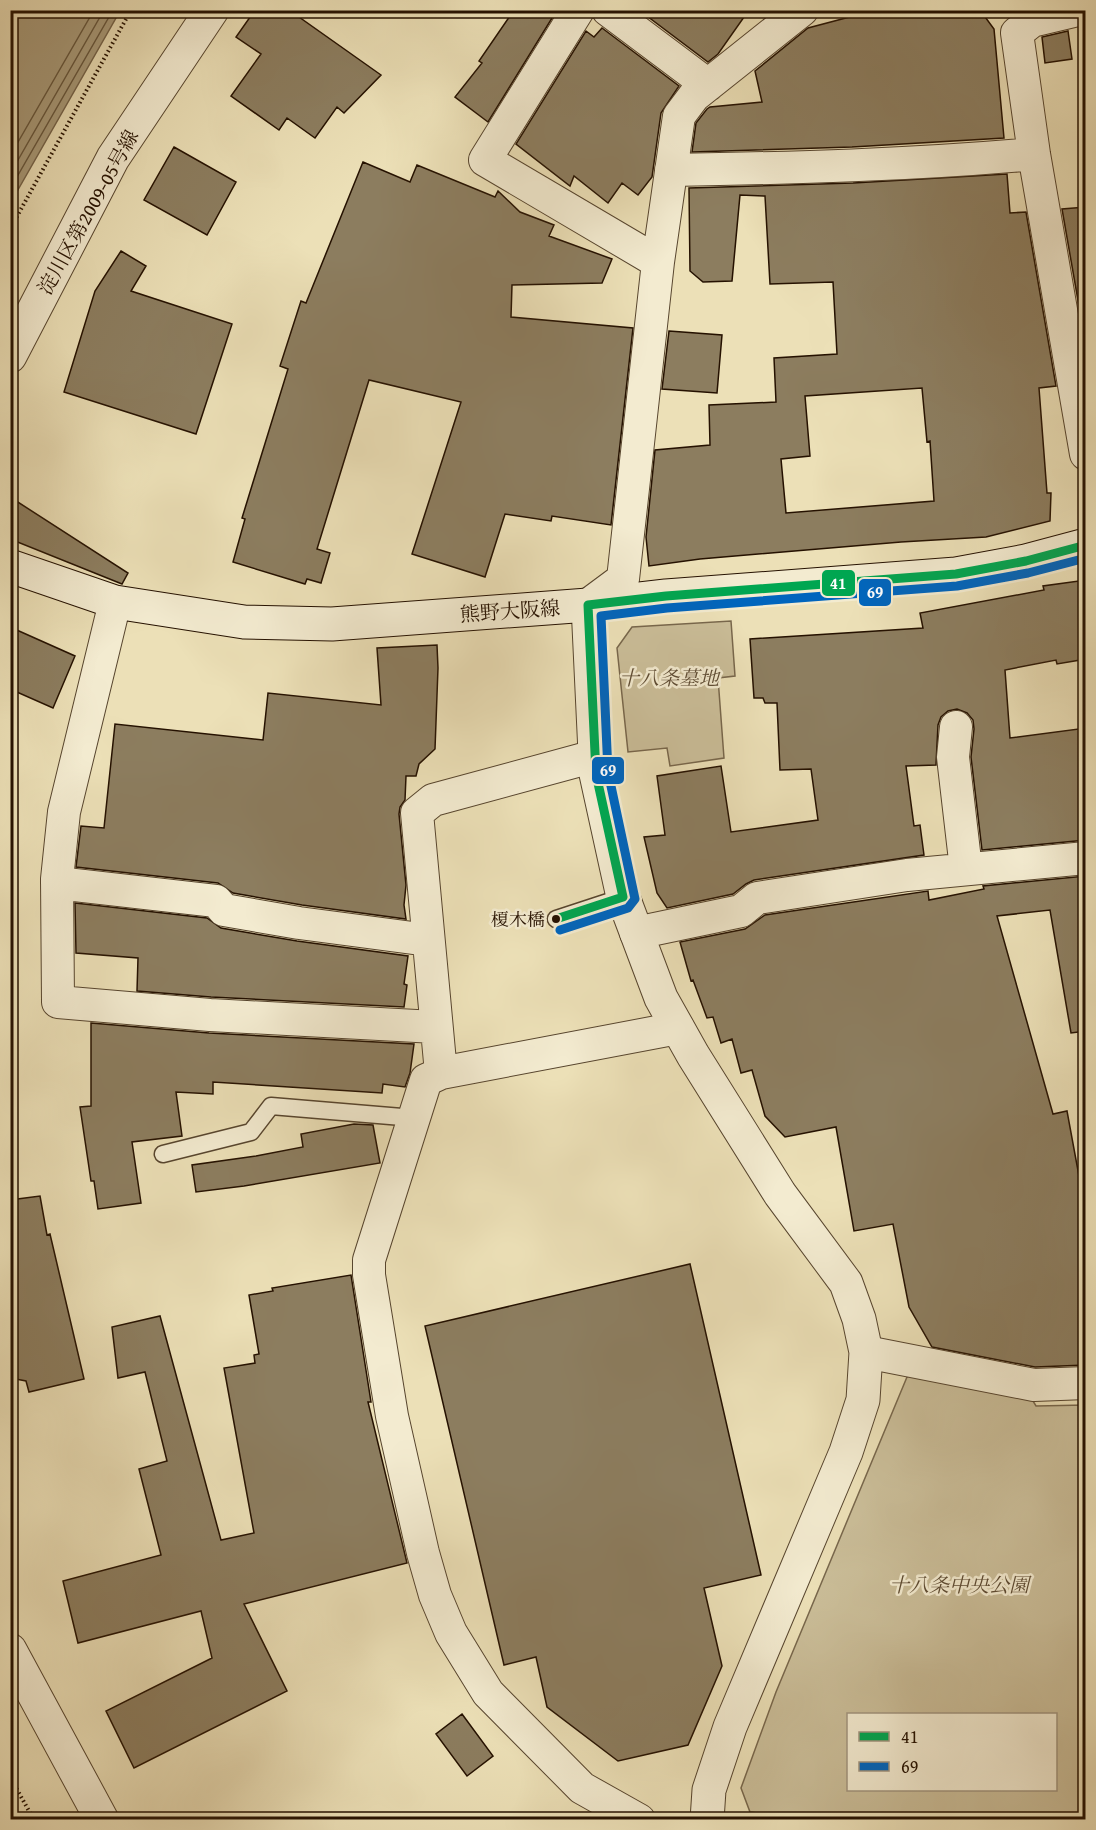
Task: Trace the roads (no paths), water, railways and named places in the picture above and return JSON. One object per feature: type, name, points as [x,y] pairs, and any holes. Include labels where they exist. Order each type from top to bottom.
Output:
[{"type":"street","name":"淀川区第2009-05号線","points":[[10,356],[113,158],[212,10]]},
{"type":"street","points":[[578,10],[485,160],[658,262]]},
{"type":"street","points":[[608,10],[708,85]]},
{"type":"street","points":[[707,1820],[709,1790],[730,1728],[846,1452],[862,1400],[866,1352],[859,1319],[846,1283],[780,1194],[725,1108],[662,998],[636,933],[623,897],[596,774],[588,605],[623,579],[658,262],[679,116],[694,96],[802,10]]},
{"type":"street","points":[[1078,10],[1032,21],[1017,19],[1017,33],[1034,154],[1086,454]]},
{"type":"street","points":[[671,170],[837,167],[950,162],[1034,154]]},
{"type":"street","name":"熊野大阪線","points":[[10,566],[115,602],[244,622],[332,624],[956,574],[1026,561],[1086,545]]},
{"type":"street","points":[[115,602],[64,812],[57,883],[58,1002],[210,1015],[435,1027]]},
{"type":"street","points":[[956,727],[953,758],[966,869]]},
{"type":"street","points":[[441,1073],[417,813],[433,800],[595,756]]},
{"type":"street","points":[[636,933],[741,911],[757,898],[907,875],[1086,858]]},
{"type":"street","points":[[57,883],[216,901],[224,910],[299,923],[428,940]]},
{"type":"street","points":[[639,1820],[582,1788],[488,1694],[451,1633],[435,1595],[423,1553],[392,1416],[369,1275],[369,1260],[426,1080],[441,1073],[678,1028]]},
{"type":"street","points":[[866,1352],[1034,1385],[1086,1383]]},
{"type":"street","points":[[10,1650],[102,1820]]},
{"type":"lane","points":[[556,919],[623,897]]},
{"type":"lane","points":[[163,1154],[251,1132],[271,1106],[414,1118]]},
{"type":"water","points":[[10,11],[120,11],[11,202]]},
{"type":"place","name":"榎木橋","points":[[556,919]]},
{"type":"park label","name":"十八条墓地","points":[[669,678]]},
{"type":"park label","name":"十八条中央公園","points":[[959,1585]]}]
